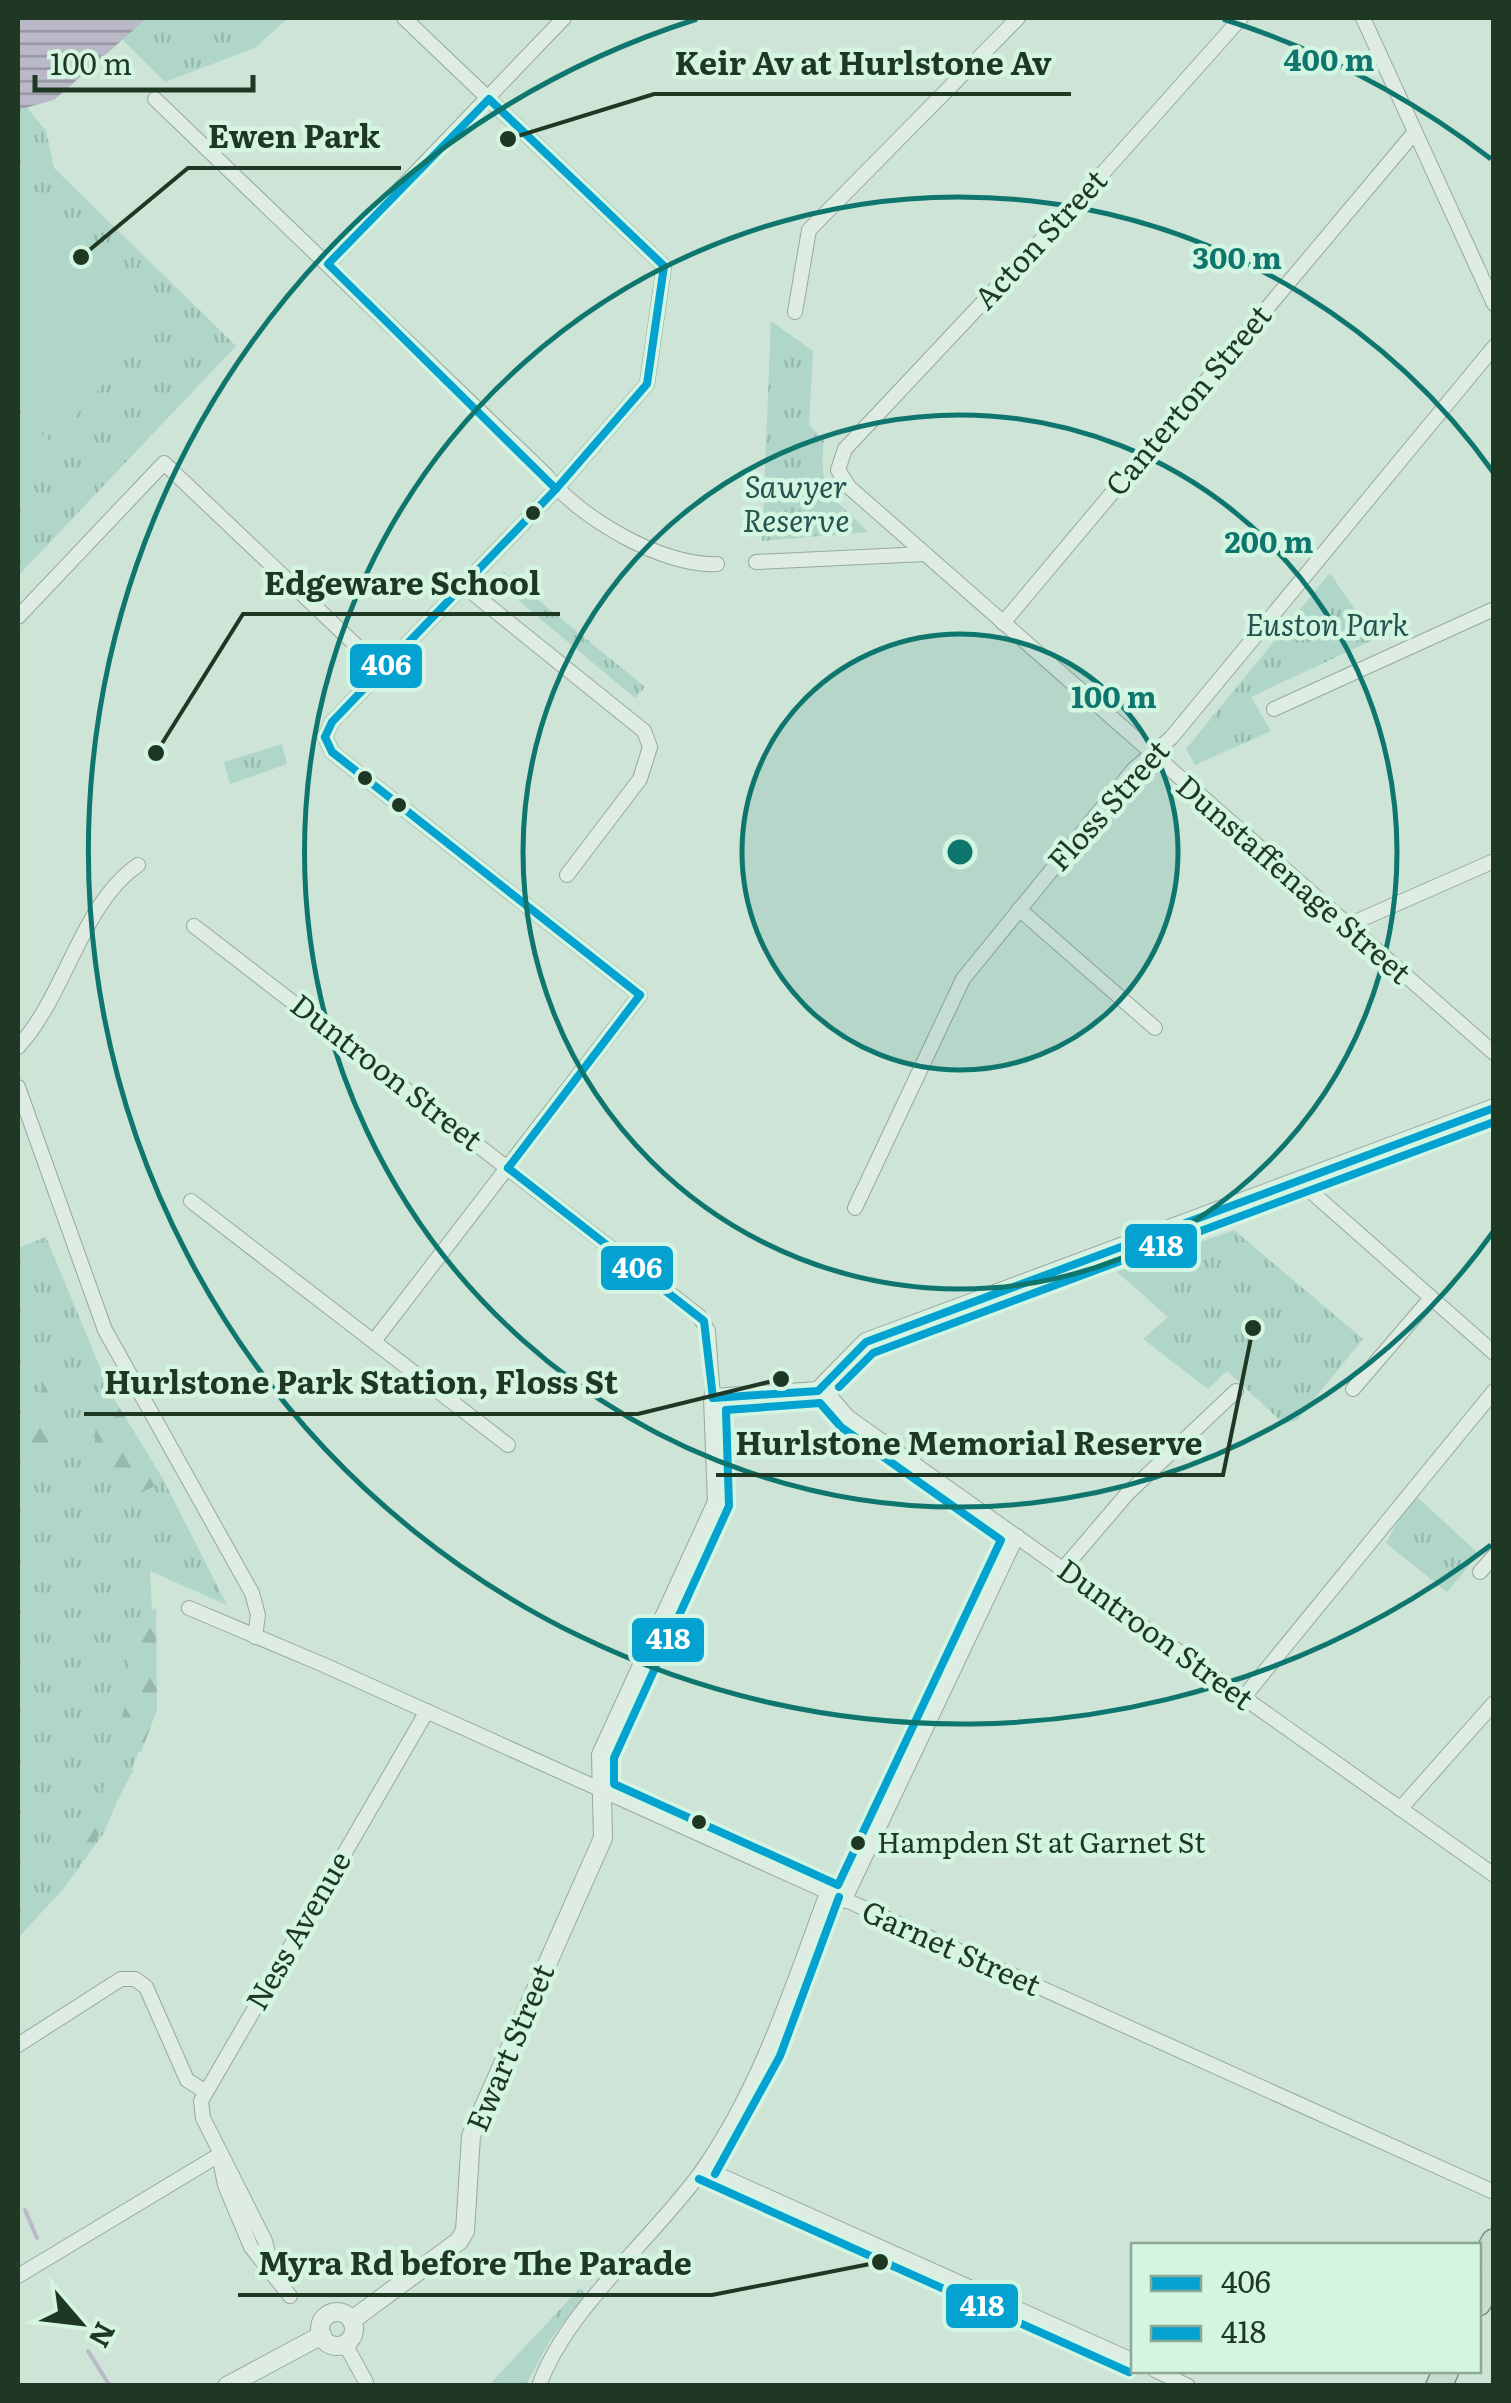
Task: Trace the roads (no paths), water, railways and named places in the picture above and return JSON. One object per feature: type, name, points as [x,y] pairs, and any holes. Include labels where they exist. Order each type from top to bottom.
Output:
[{"type":"highway","points":[[1481,2266],[1494,2242]]},
{"type":"highway","points":[[1481,2297],[1494,2272]]},
{"type":"street","points":[[374,1342],[640,994],[332,752],[325,737],[332,722],[556,488],[647,384],[664,266],[404,18]]},
{"type":"street","points":[[328,264],[564,18]]},
{"type":"street","points":[[795,312],[808,230],[1018,18]]},
{"type":"street","name":"Acton Street","points":[[838,459],[1078,201],[1241,18]]},
{"type":"street","points":[[1363,18],[1494,304]]},
{"type":"street","points":[[155,99],[564,498],[663,556],[688,564],[717,564]]},
{"type":"street","name":"Canterton Street","points":[[1003,623],[1414,132]]},
{"type":"street","name":"Floss Street","points":[[855,1208],[963,979],[1150,754],[1171,738],[1494,347]]},
{"type":"street","name":"Dunstaffenage Street","points":[[838,459],[842,479],[1150,754],[1494,1052]]},
{"type":"street","points":[[18,617],[164,463],[382,670]]},
{"type":"street","points":[[756,562],[925,554]]},
{"type":"street","points":[[464,586],[644,731],[650,747],[640,779],[567,874]]},
{"type":"street","points":[[1274,710],[1494,609]]},
{"type":"street","points":[[1346,926],[1494,861]]},
{"type":"street","points":[[18,1047],[47,1009],[108,892],[138,865]]},
{"type":"street","points":[[1019,909],[1155,1028]]},
{"type":"street","name":"Duntroon Street","points":[[194,926],[704,1322],[713,1398]]},
{"type":"street","points":[[18,1087],[98,1314],[252,1594],[258,1615],[255,1637]]},
{"type":"street","points":[[602,1792],[600,1756],[718,1496],[713,1398],[818,1390],[850,1353],[866,1342],[1494,1108]]},
{"type":"street","points":[[1299,1181],[1494,1353]]},
{"type":"street","points":[[191,1201],[508,1445]]},
{"type":"street","points":[[1353,1389],[1431,1298]]},
{"type":"street","name":"Duntroon Street","points":[[818,1390],[848,1417],[1494,1876]]},
{"type":"street","points":[[1063,1569],[1126,1494],[1236,1391]]},
{"type":"street","points":[[1243,1698],[1382,1523],[1494,1391]]},
{"type":"street","points":[[844,1901],[1016,1536]]},
{"type":"street","points":[[1480,1572],[1494,1556]]},
{"type":"street","name":"Garnet Street","points":[[189,1608],[427,1711],[1494,2192]]},
{"type":"street","points":[[1400,1808],[1494,1702]]},
{"type":"street","name":"Ness Avenue","points":[[206,2092],[427,1711]]},
{"type":"street","name":"Ewart Street","points":[[352,2320],[459,2241],[465,2232],[471,2136],[603,1838],[602,1792]]},
{"type":"street","points":[[540,2386],[552,2352],[581,2312],[704,2168],[769,2052],[827,1892]]},
{"type":"street","points":[[18,2045],[116,1982],[130,1978],[146,1988],[187,2080],[206,2092],[201,2113],[219,2155],[244,2196],[271,2266],[290,2296]]},
{"type":"street","points":[[18,2276],[219,2155]]},
{"type":"street","points":[[704,2168],[1131,2360]]},
{"type":"street","points":[[332,2312],[344,2313],[352,2320],[354,2331],[344,2344],[331,2344],[322,2335],[321,2324],[332,2312]]},
{"type":"street","points":[[226,2386],[322,2335]]},
{"type":"street","points":[[344,2344],[366,2382]]},
{"type":"street","points":[[1161,2373],[1188,2386]]},
{"type":"waterway","points":[[25,2210],[37,2238]]},
{"type":"waterway","points":[[88,2351],[110,2386]]},
{"type":"place","name":"Keir Av at Hurlstone Av","points":[[508,139]]},
{"type":"place","name":"Ewen Park","points":[[81,257]]},
{"type":"place","name":"Edgeware School","points":[[156,753]]},
{"type":"place","name":"Hurlstone Memorial Reserve","points":[[1253,1328]]},
{"type":"place","name":"Hurlstone Park Station, Floss St","points":[[781,1379]]},
{"type":"place","name":"Hampden St at Garnet St","points":[[858,1843]]},
{"type":"place","name":"Myra Rd before The Parade","points":[[880,2262]]},
{"type":"park label","name":"Sawyer Reserve","points":[[796,505]]},
{"type":"park label","name":"Euston Park","points":[[1327,626]]}]
